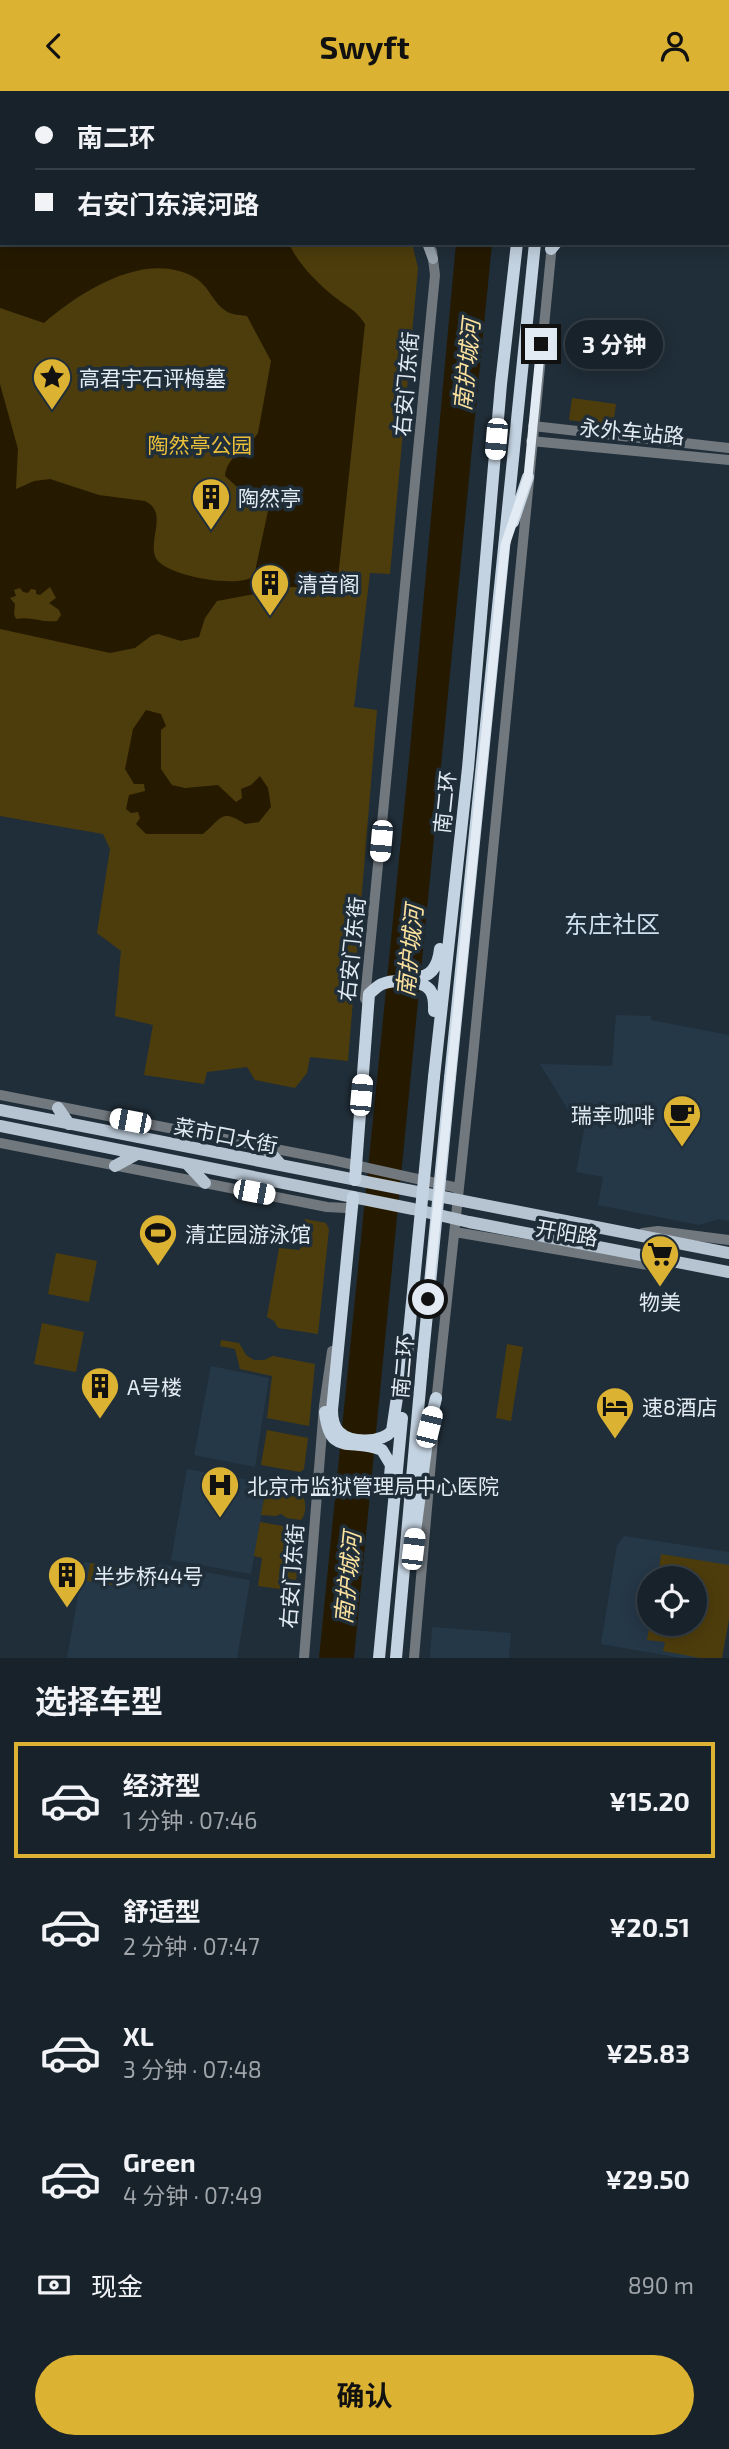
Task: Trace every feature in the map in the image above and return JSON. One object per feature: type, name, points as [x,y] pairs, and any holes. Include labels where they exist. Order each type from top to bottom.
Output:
[{"type":"highway","points":[[508,245],[507,257],[513,279]]},
{"type":"highway","name":"南二环","points":[[379,1658],[436,1055],[468,768],[501,384],[517,245]]},
{"type":"highway","name":"南二环","points":[[396,1658],[450,1078],[535,245]]},
{"type":"highway","points":[[505,545],[528,477]]},
{"type":"highway","points":[[436,1055],[432,1041],[435,1000],[428,981],[439,960],[445,912],[453,891]]},
{"type":"highway","points":[[356,1173],[369,994],[375,982],[393,975],[428,981]]},
{"type":"highway","points":[[336,1435],[332,1410],[352,1200]]},
{"type":"highway","points":[[382,1444],[395,1425],[400,1377],[407,1353]]},
{"type":"highway","points":[[400,1601],[413,1549],[429,1427],[436,1398]]},
{"type":"highway","points":[[324,1406],[327,1431],[382,1444]]},
{"type":"highway","points":[[382,1444],[391,1465],[386,1516],[390,1549]]},
{"type":"main road","points":[[430,245],[433,259]]},
{"type":"main road","points":[[58,1108],[69,1124]]},
{"type":"main road","name":"菜市口大街","points":[[0,1110],[282,1166],[356,1173],[417,1186]]},
{"type":"main road","name":"菜市口大街","points":[[0,1126],[352,1200],[413,1209]]},
{"type":"main road","points":[[265,1147],[282,1166]]},
{"type":"main road","points":[[115,1165],[137,1154]]},
{"type":"main road","points":[[188,1165],[205,1183]]},
{"type":"main road","name":"开阳路","points":[[417,1186],[729,1253]]},
{"type":"main road","name":"开阳路","points":[[413,1209],[455,1226],[729,1272]]},
{"type":"street","points":[[414,1658],[436,1398],[531,441],[553,245]]},
{"type":"street","name":"右安门东街","points":[[375,982],[435,275],[433,259]]},
{"type":"street","name":"永外车站路","points":[[533,426],[729,448]]},
{"type":"street","name":"永外车站路","points":[[531,441],[729,460]]},
{"type":"street","points":[[0,1095],[265,1147],[356,1173]]},
{"type":"street","points":[[0,1143],[327,1207],[352,1200]]},
{"type":"street","name":"右安门东街","points":[[304,1658],[324,1406],[356,1173]]},
{"type":"street","name":"开阳路","points":[[636,1234],[658,1231],[729,1240]]},
{"type":"shaded area","points":[[616,1015],[651,1016],[651,1020],[729,1035],[729,1221],[719,1219],[699,1225],[598,1205],[603,1177],[576,1172],[586,1120],[573,1118],[540,1064],[612,1066]]},
{"type":"shaded area","points":[[211,1366],[269,1378],[255,1467],[194,1455]]},
{"type":"shaded area","name":"北京市监狱管理局中心医院","points":[[187,1469],[267,1483],[251,1574],[171,1560]]},
{"type":"shaded area","points":[[624,1536],[729,1552],[729,1619],[722,1658],[681,1658],[601,1644],[617,1545]]},
{"type":"shaded area","points":[[84,1562],[157,1574],[159,1564],[250,1580],[237,1658],[67,1658]]},
{"type":"shaded area","points":[[432,1627],[511,1633],[509,1658],[430,1658]]},
{"type":"green space","name":"陶然亭公园","points":[[0,245],[412,245],[418,268],[390,574],[370,573],[354,707],[377,710],[348,1061],[310,1057],[307,1073],[295,1088],[255,1080],[247,1067],[207,1072],[204,1084],[144,1075],[153,1025],[115,1016],[121,951],[97,933],[110,849],[103,834],[0,816]]},
{"type":"green space","points":[[572,398],[616,404],[613,426],[569,420]]},
{"type":"green space","points":[[305,1219],[326,1223],[329,1229],[318,1334],[278,1328],[274,1321],[267,1317],[279,1248],[300,1250]]},
{"type":"green space","points":[[56,1253],[97,1261],[89,1302],[48,1294]]},
{"type":"green space","points":[[42,1323],[84,1332],[76,1372],[34,1364]]},
{"type":"green space","points":[[221,1340],[239,1343],[246,1355],[254,1360],[273,1356],[315,1364],[309,1426],[267,1418],[272,1376],[240,1369],[235,1349],[220,1346]]},
{"type":"green space","points":[[507,1344],[523,1347],[511,1421],[496,1418]]},
{"type":"green space","points":[[267,1430],[308,1438],[304,1469],[300,1472],[261,1465]]},
{"type":"green space","points":[[266,1488],[302,1494],[305,1507],[301,1520],[287,1518],[281,1514],[261,1515]]},
{"type":"green space","points":[[260,1522],[294,1528],[296,1552],[299,1555],[295,1591],[258,1586],[262,1558],[254,1556]]},
{"type":"green space","points":[[661,1554],[729,1565],[729,1619],[722,1658],[700,1658],[663,1651],[665,1642],[647,1640],[648,1636],[707,1636],[707,1566],[660,1566]]},
{"type":"green space","points":[[90,1563],[121,1568],[118,1586],[87,1581]]},
{"type":"water","points":[[0,245],[290,245],[309,273],[329,293],[355,312],[365,324],[338,578],[330,589],[292,587],[217,601],[205,618],[199,637],[181,641],[158,634],[135,648],[110,653],[0,629],[0,384],[18,449],[16,489],[34,481],[50,479],[99,495],[145,501],[152,506],[157,518],[155,556],[160,563],[171,569],[185,575],[218,581],[246,580],[254,576],[268,511],[261,496],[236,486],[225,476],[234,457],[258,433],[271,361],[247,316],[226,311],[197,279],[178,271],[158,268],[116,277],[77,298],[44,323],[0,308]],"holes":[[[50,587],[56,598],[49,603],[59,610],[61,615],[57,621],[16,619],[15,604],[10,598],[16,596],[14,590],[20,588],[28,593],[31,589],[36,590],[36,594],[40,595]]]},
{"type":"water","name":"南护城河","points":[[456,245],[492,245],[354,1658],[319,1658],[409,760]]},
{"type":"water","points":[[146,710],[161,714],[166,726],[161,730],[161,769],[172,785],[185,788],[218,785],[236,802],[242,798],[241,789],[251,785],[260,776],[268,788],[271,807],[259,822],[245,824],[226,816],[203,834],[146,834],[136,824],[140,818],[138,812],[131,813],[126,809],[129,795],[145,791],[144,784],[134,784],[125,769],[133,729]]},
{"type":"place","name":"高君宇石评梅墓","points":[[52,411]]},
{"type":"place","name":"陶然亭","points":[[211,531]]},
{"type":"place","name":"清音阁","points":[[270,617]]},
{"type":"place","name":"瑞幸咖啡","points":[[682,1148]]},
{"type":"place","name":"清芷园游泳馆","points":[[158,1267]]},
{"type":"place","name":"物美","points":[[660,1288]]},
{"type":"place","name":"A号楼","points":[[100,1420]]},
{"type":"place","name":"速8酒店","points":[[615,1440]]},
{"type":"place","name":"北京市监狱管理局中心医院","points":[[220,1519]]},
{"type":"place","name":"半步桥44号","points":[[67,1609]]},
{"type":"district","name":"东庄社区","points":[[612,923]]},
{"type":"route","points":[[428,1299],[505,545],[528,477],[541,344]]}]
